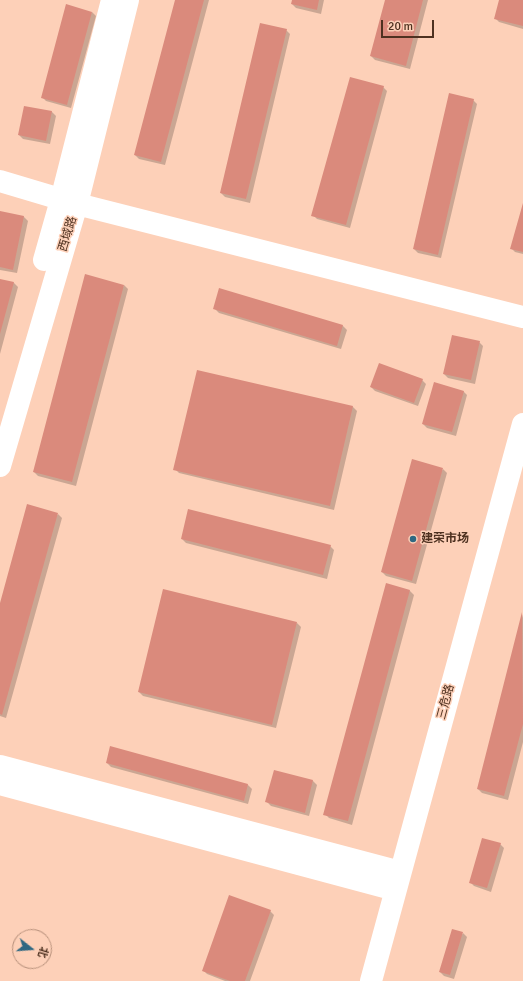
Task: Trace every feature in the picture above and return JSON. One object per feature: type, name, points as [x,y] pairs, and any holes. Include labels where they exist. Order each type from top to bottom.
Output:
[{"type":"main road","name":"西域路","points":[[0,466],[69,202],[112,0]]},
{"type":"main road","name":"西域路","points":[[0,419],[69,202],[128,0]]},
{"type":"main road","points":[[0,181],[69,202],[523,317]]},
{"type":"main road","name":"三危路","points":[[371,981],[397,881],[523,424]]},
{"type":"main road","points":[[0,766],[397,881]]},
{"type":"main road","points":[[0,784],[397,881]]},
{"type":"building","points":[[175,0],[204,0],[161,162],[134,155]]},
{"type":"building","points":[[292,0],[319,0],[317,10],[291,4]]},
{"type":"building","points":[[385,0],[423,0],[406,66],[370,56]]},
{"type":"building","points":[[499,0],[523,0],[523,26],[494,19]]},
{"type":"building","points":[[66,4],[92,12],[67,105],[41,98]]},
{"type":"building","points":[[260,23],[287,29],[246,199],[220,193]]},
{"type":"building","points":[[350,77],[384,86],[346,225],[311,216]]},
{"type":"building","points":[[449,93],[474,99],[438,255],[413,249]]},
{"type":"building","points":[[24,106],[52,111],[46,141],[18,135]]},
{"type":"building","points":[[523,203],[523,252],[510,249]]},
{"type":"building","points":[[0,211],[24,216],[13,270],[0,267]]},
{"type":"building","points":[[85,274],[124,285],[72,482],[33,472]]},
{"type":"building","points":[[0,279],[14,282],[0,334]]},
{"type":"building","points":[[219,288],[343,325],[337,346],[213,309]]},
{"type":"building","points":[[452,335],[480,341],[471,380],[443,374]]},
{"type":"building","points":[[379,363],[423,379],[414,403],[370,387]]},
{"type":"building","points":[[197,370],[353,406],[330,506],[173,470]]},
{"type":"building","points":[[434,382],[464,391],[452,432],[422,424]]},
{"type":"building","points":[[412,459],[443,468],[412,581],[381,572]]},
{"type":"building","points":[[27,504],[58,513],[2,715],[0,714],[0,603]]},
{"type":"building","points":[[188,509],[331,545],[323,575],[181,539]]},
{"type":"building","points":[[386,583],[410,590],[348,821],[323,815]]},
{"type":"building","points":[[163,589],[297,622],[272,725],[138,692]]},
{"type":"building","points":[[522,612],[523,724],[504,796],[477,789]]},
{"type":"building","points":[[110,746],[248,784],[244,801],[106,763]]},
{"type":"building","points":[[274,770],[313,780],[305,813],[265,802]]},
{"type":"building","points":[[482,838],[501,843],[487,888],[469,883]]},
{"type":"building","points":[[229,895],[271,910],[245,981],[230,981],[202,971]]},
{"type":"building","points":[[452,929],[463,932],[450,975],[439,972]]},
{"type":"place","name":"建荣市场","points":[[413,539]]}]
